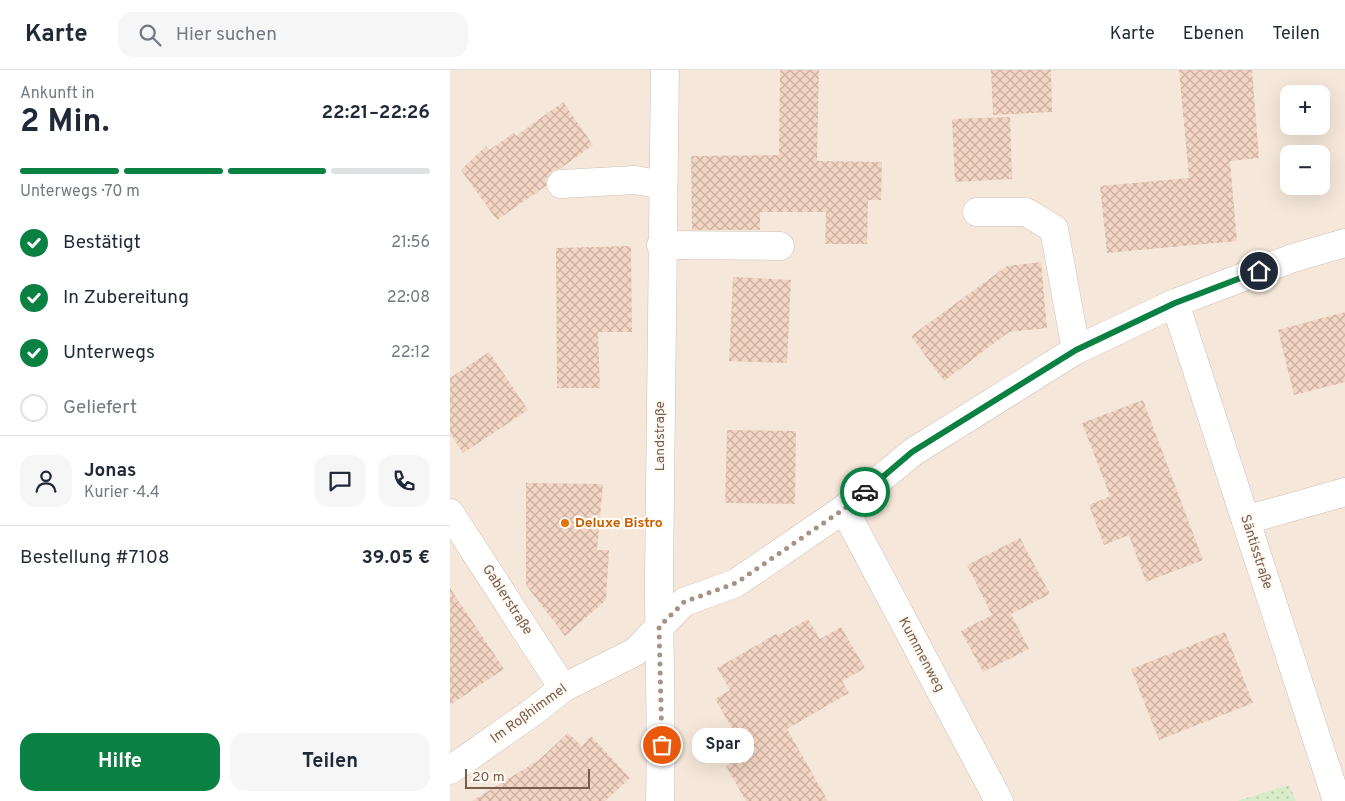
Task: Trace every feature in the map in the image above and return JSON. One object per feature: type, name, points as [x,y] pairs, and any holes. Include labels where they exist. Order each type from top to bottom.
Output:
[{"type":"street","name":"Landstraße","points":[[660,801],[662,727],[659,627],[661,245],[665,70]]},
{"type":"street","points":[[561,184],[635,180],[663,184]]},
{"type":"street","points":[[977,212],[1026,212],[1054,229],[1076,350]]},
{"type":"street","name":"Im Roßhimmel","points":[[450,770],[537,709],[563,688],[636,652],[684,602],[736,583],[844,509],[912,452],[1076,350],[1175,303],[1293,258],[1345,243]]},
{"type":"street","points":[[661,245],[780,246]]},
{"type":"street","name":"Säntisstraße","points":[[1175,303],[1337,801]]},
{"type":"street","points":[[1246,520],[1345,492]]},
{"type":"street","name":"Kummenweg","points":[[844,509],[999,801]]},
{"type":"street","name":"Gablerstraße","points":[[450,513],[563,688]]},
{"type":"shaded area","points":[[450,70],[1345,70],[1345,801],[450,801]]},
{"type":"green space","points":[[1289,785],[1296,801],[1237,801]]},
{"type":"building","points":[[780,70],[819,70],[817,161],[882,162],[881,200],[868,200],[867,244],[825,244],[826,212],[760,212],[760,230],[692,230],[691,156],[779,155]]},
{"type":"building","points":[[991,70],[1051,70],[1052,112],[993,115]]},
{"type":"building","points":[[1179,70],[1252,70],[1259,158],[1230,161],[1237,241],[1107,253],[1100,186],[1189,178]]},
{"type":"building","points":[[563,102],[593,145],[561,168],[552,171],[546,179],[546,186],[497,220],[461,170],[486,146],[489,150],[514,133],[516,136]]},
{"type":"building","points":[[1010,117],[1012,179],[955,182],[952,119]]},
{"type":"building","points":[[631,246],[632,332],[598,332],[600,388],[557,388],[556,248]]},
{"type":"building","points":[[1041,262],[1047,328],[1009,332],[944,381],[911,336],[1007,266]]},
{"type":"building","points":[[733,277],[791,280],[787,363],[729,361]]},
{"type":"building","points":[[1345,312],[1345,382],[1294,395],[1278,330]]},
{"type":"building","points":[[489,352],[528,410],[463,453],[450,433],[450,378]]},
{"type":"building","points":[[1143,400],[1203,560],[1146,582],[1129,535],[1104,545],[1089,505],[1110,496],[1082,423]]},
{"type":"building","points":[[727,430],[796,431],[795,504],[725,503]]},
{"type":"building","points":[[526,483],[603,484],[597,550],[609,550],[606,600],[565,636],[526,585]]},
{"type":"building","points":[[1020,538],[1050,594],[1011,614],[1029,649],[983,672],[961,631],[992,615],[967,565]]},
{"type":"building","points":[[450,588],[504,669],[450,705]]},
{"type":"building","points":[[808,619],[820,639],[841,627],[865,668],[842,681],[849,693],[787,729],[828,801],[746,801],[726,766],[734,761],[727,747],[739,740],[715,699],[730,690],[717,668],[776,634],[778,636]]},
{"type":"building","points":[[1225,632],[1253,703],[1159,740],[1131,669]]},
{"type":"building","points":[[568,733],[582,746],[591,736],[630,778],[605,801],[472,801],[539,760]]},
{"type":"way so far","points":[[662,745],[659,627],[684,602],[736,583],[844,509],[865,492]]},
{"type":"place","name":"Deluxe Bistro","points":[[565,523]]},
{"type":"place","name":"Spar","points":[[662,745]]},
{"type":"route","points":[[865,492],[912,452],[1076,350],[1175,303],[1259,271]]}]
